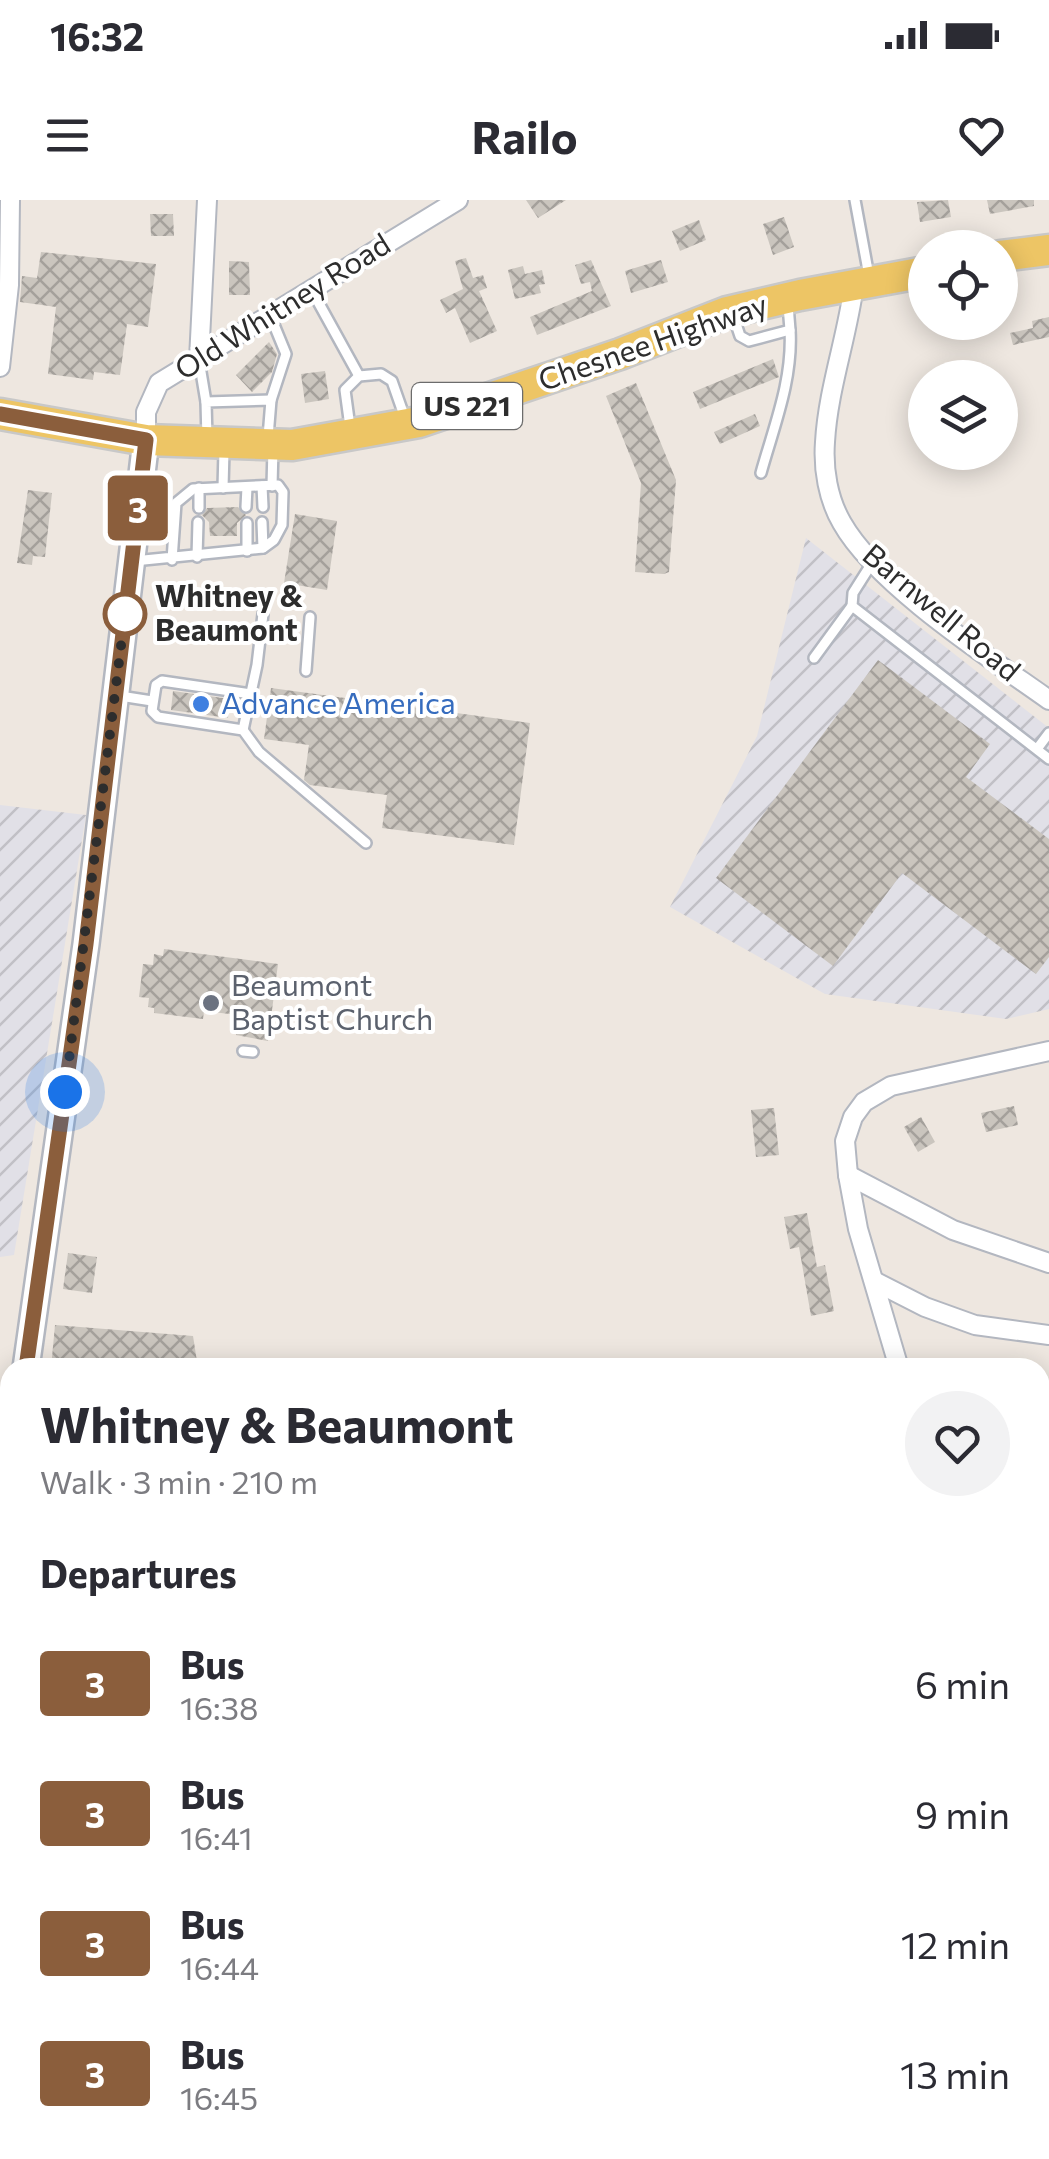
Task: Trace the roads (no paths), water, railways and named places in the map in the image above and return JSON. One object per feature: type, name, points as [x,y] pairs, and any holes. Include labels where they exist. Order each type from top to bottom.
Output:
[{"type":"main road","points":[[1018,254],[1049,250]]},
{"type":"main road","name":"Chesnee Highway","points":[[146,440],[292,445],[407,424],[620,354],[732,311],[908,275]]},
{"type":"main road","name":"US 221","points":[[0,414],[146,440]]},
{"type":"street","points":[[0,367],[9,285],[10,200]]},
{"type":"street","points":[[199,359],[207,200]]},
{"type":"street","name":"Old Whitney Road","points":[[146,440],[146,412],[159,383],[311,289],[427,210],[458,200]]},
{"type":"street","name":"Barnwell Road","points":[[862,284],[826,428],[825,462],[835,509],[849,534],[873,561],[948,627],[1049,700]]},
{"type":"street","points":[[27,1358],[86,944],[146,440]]},
{"type":"street","points":[[895,1358],[858,1229],[848,1175],[844,1151],[853,1116],[876,1092],[1049,1051]]},
{"type":"street","points":[[848,1175],[953,1230],[1049,1263]]},
{"type":"street","points":[[874,1280],[926,1307],[975,1325],[1049,1335]]},
{"type":"lane","points":[[855,200],[862,284]]},
{"type":"lane","points":[[311,289],[360,376]]},
{"type":"lane","points":[[760,473],[792,357],[787,298]]},
{"type":"lane","points":[[732,311],[740,336],[749,341],[790,330]]},
{"type":"lane","points":[[263,506],[271,400],[286,354],[270,315]]},
{"type":"lane","points":[[199,359],[223,488]]},
{"type":"lane","points":[[352,434],[345,390],[360,376],[381,374],[392,381],[407,424]]},
{"type":"lane","points":[[206,402],[271,400]]},
{"type":"lane","points":[[131,562],[172,560],[263,548],[274,540],[282,525],[283,492],[278,485],[193,489],[176,503],[172,560]]},
{"type":"lane","points":[[246,486],[246,507]]},
{"type":"lane","points":[[198,508],[199,488]]},
{"type":"lane","points":[[137,513],[174,515]]},
{"type":"lane","points":[[197,557],[198,522]]},
{"type":"lane","points":[[262,522],[263,548]]},
{"type":"lane","points":[[247,523],[247,550]]},
{"type":"lane","points":[[814,658],[852,606],[853,593],[873,561]]},
{"type":"lane","points":[[852,606],[1049,759]]},
{"type":"lane","points":[[243,730],[262,614]]},
{"type":"lane","points":[[306,671],[310,617]]},
{"type":"lane","points":[[251,694],[162,681],[156,685],[152,711],[158,716],[243,730],[259,752],[366,844]]},
{"type":"lane","points":[[115,696],[152,701]]},
{"type":"lane","points":[[1037,749],[1049,733]]},
{"type":"place","name":"Whitney & Beaumont","points":[[125,614]]},
{"type":"place","name":"Advance America","points":[[201,704]]},
{"type":"place","name":"Beaumont Baptist Church","points":[[211,1003]]}]
